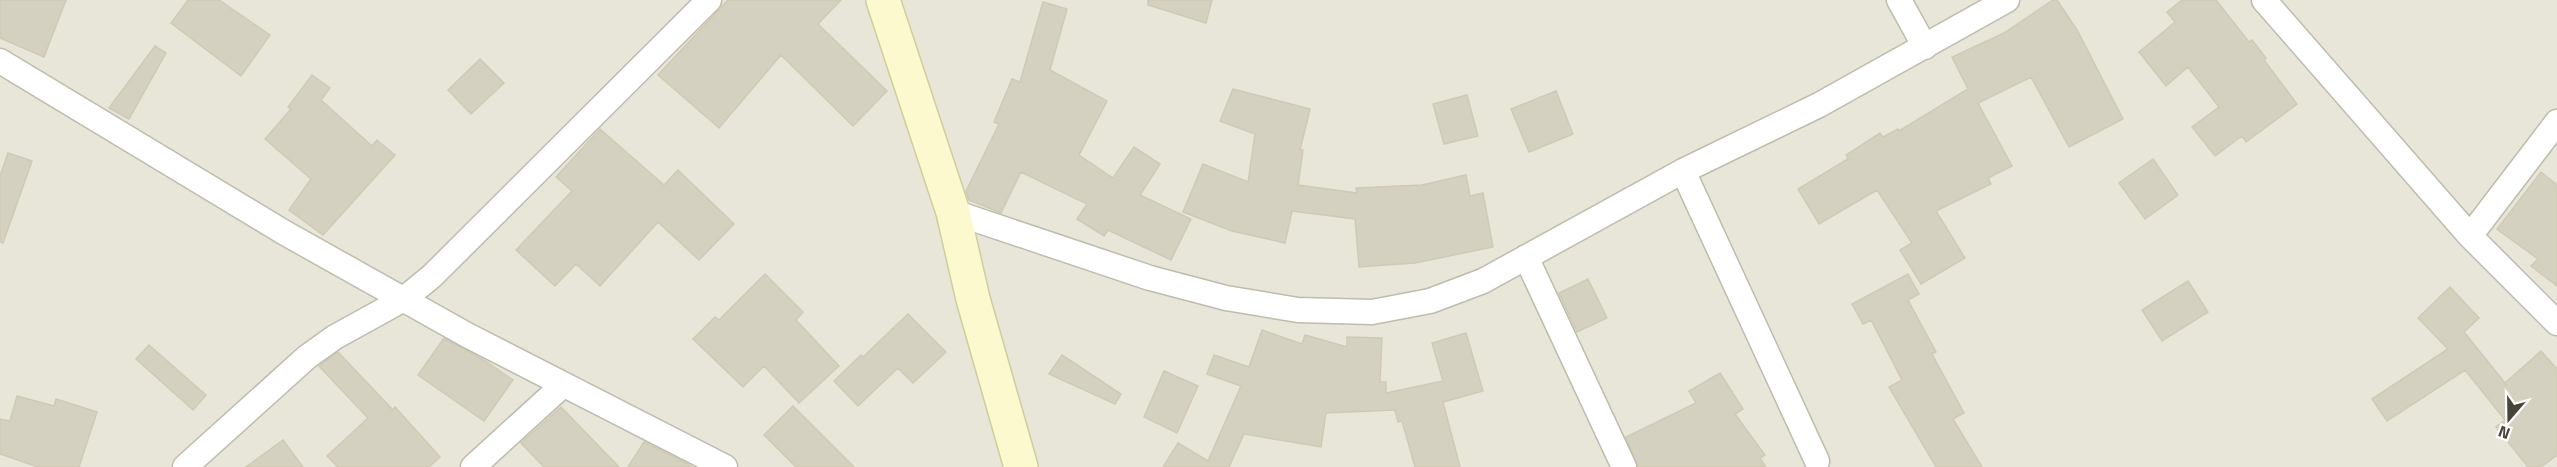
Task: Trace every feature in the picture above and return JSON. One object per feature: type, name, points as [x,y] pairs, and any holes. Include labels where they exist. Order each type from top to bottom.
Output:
[{"type":"street","points":[[185,467],[307,357],[335,337],[404,298],[432,276],[525,186],[641,66],[709,0]]},
{"type":"street","points":[[883,0],[953,212],[973,299],[1021,467]]},
{"type":"street","points":[[1899,0],[1925,47]]},
{"type":"street","points":[[953,212],[1150,278],[1226,298],[1298,310],[1372,312],[1430,301],[1483,281],[1683,171],[1819,105],[2007,0]]},
{"type":"street","points":[[2264,0],[2470,236],[2557,323]]},
{"type":"street","points":[[0,61],[256,216],[467,335],[725,467]]},
{"type":"street","points":[[2470,236],[2557,122]]},
{"type":"street","points":[[1683,171],[1817,461]]},
{"type":"street","points":[[1526,257],[1624,467]]},
{"type":"street","points":[[473,467],[563,385]]},
{"type":"shaded area","points":[[0,0],[2557,0],[2557,467],[0,467]]},
{"type":"building","points":[[0,0],[66,0],[44,57],[0,38]]},
{"type":"building","points":[[188,0],[219,0],[270,35],[241,76],[171,23]]},
{"type":"building","points":[[728,0],[841,0],[818,24],[887,91],[853,126],[781,55],[719,128],[658,75]]},
{"type":"building","points":[[1148,0],[1212,0],[1206,23],[1148,5]]},
{"type":"building","points":[[2053,0],[2057,0],[2077,30],[2123,119],[2069,147],[2031,77],[1978,103],[2012,166],[1988,178],[1991,184],[1936,211],[1965,258],[1921,284],[1900,250],[1912,243],[1877,190],[1819,224],[1798,189],[1848,159],[1846,155],[1880,133],[1883,137],[1898,129],[1899,131],[1968,89],[1952,57],[2004,33]]},
{"type":"building","points":[[2182,0],[2216,0],[2249,42],[2252,40],[2297,104],[2246,142],[2242,136],[2215,156],[2192,127],[2219,107],[2188,67],[2166,86],[2139,52],[2175,22],[2167,12]]},
{"type":"building","points":[[1043,2],[1067,9],[1050,70],[1107,101],[1079,155],[1113,178],[1134,147],[1160,164],[1140,195],[1191,219],[1171,260],[1108,230],[1104,236],[1077,219],[1087,204],[1021,172],[1001,213],[969,200],[966,191],[999,124],[994,122],[1012,79],[1020,82]]},
{"type":"building","points":[[155,46],[166,53],[129,119],[109,108]]},
{"type":"building","points":[[480,59],[504,83],[471,114],[448,90]]},
{"type":"building","points":[[312,75],[330,88],[321,100],[372,146],[377,140],[395,155],[323,235],[289,210],[311,179],[265,139],[291,109],[288,107]]},
{"type":"building","points":[[1233,89],[1310,109],[1300,150],[1303,150],[1298,185],[1357,193],[1356,188],[1422,185],[1466,175],[1470,196],[1483,193],[1493,247],[1415,263],[1359,267],[1355,219],[1292,211],[1285,243],[1232,231],[1183,212],[1203,164],[1248,182],[1255,134],[1220,121]]},
{"type":"building","points":[[1556,91],[1573,134],[1529,152],[1511,109]]},
{"type":"building","points":[[1467,95],[1478,136],[1444,144],[1433,104]]},
{"type":"building","points":[[600,129],[664,185],[678,170],[734,224],[699,260],[658,222],[600,286],[576,264],[555,286],[516,250],[572,191],[556,177]]},
{"type":"building","points":[[8,153],[32,161],[3,243],[0,242],[0,176]]},
{"type":"building","points":[[2153,159],[2178,195],[2145,219],[2119,183]]},
{"type":"building","points":[[2541,172],[2557,185],[2557,286],[2531,266],[2538,259],[2497,229]]},
{"type":"building","points":[[765,274],[803,312],[796,320],[839,366],[799,403],[764,366],[743,387],[693,339],[715,317],[719,320]]},
{"type":"building","points":[[1908,274],[1919,294],[1908,300],[1936,352],[1932,354],[1964,413],[1953,419],[1982,467],[1936,467],[1889,387],[1902,380],[1871,320],[1863,324],[1852,304]]},
{"type":"building","points":[[1588,279],[1607,318],[1577,332],[1559,293]]},
{"type":"building","points":[[2188,281],[2208,312],[2162,341],[2142,310]]},
{"type":"building","points":[[2450,287],[2479,318],[2464,332],[2505,383],[2541,351],[2557,369],[2557,455],[2541,467],[2528,467],[2496,427],[2505,420],[2465,370],[2387,421],[2372,399],[2448,349],[2418,318]]},
{"type":"building","points":[[908,314],[946,352],[913,383],[898,368],[858,406],[834,381]]},
{"type":"building","points":[[1262,330],[1302,344],[1305,335],[1347,347],[1347,337],[1382,338],[1380,382],[1386,382],[1386,393],[1443,381],[1432,343],[1466,333],[1483,391],[1443,402],[1460,467],[1415,467],[1402,421],[1398,422],[1395,410],[1326,413],[1321,447],[1244,434],[1229,467],[1163,467],[1178,443],[1208,461],[1241,386],[1207,374],[1214,355],[1249,367]]},
{"type":"building","points":[[444,338],[482,359],[513,380],[484,421],[418,375]]},
{"type":"building","points":[[149,345],[206,395],[193,410],[136,359]]},
{"type":"building","points":[[338,352],[393,410],[395,407],[440,457],[429,467],[338,467],[327,456],[368,418],[319,366]]},
{"type":"building","points":[[1062,355],[1121,394],[1115,404],[1049,374]]},
{"type":"building","points":[[1164,371],[1198,386],[1177,433],[1144,417]]},
{"type":"building","points":[[1720,373],[1743,409],[1735,414],[1765,455],[1760,458],[1766,467],[1638,467],[1626,437],[1696,403],[1689,391]]},
{"type":"building","points":[[17,396],[54,406],[56,399],[97,412],[79,467],[38,467],[0,454],[0,419],[10,421]]},
{"type":"building","points":[[793,406],[854,467],[796,467],[764,435]]},
{"type":"building","points":[[561,407],[619,467],[544,467],[521,443]]},
{"type":"building","points":[[283,440],[303,467],[246,467]]},
{"type":"building","points":[[644,442],[686,463],[692,467],[628,467]]}]
